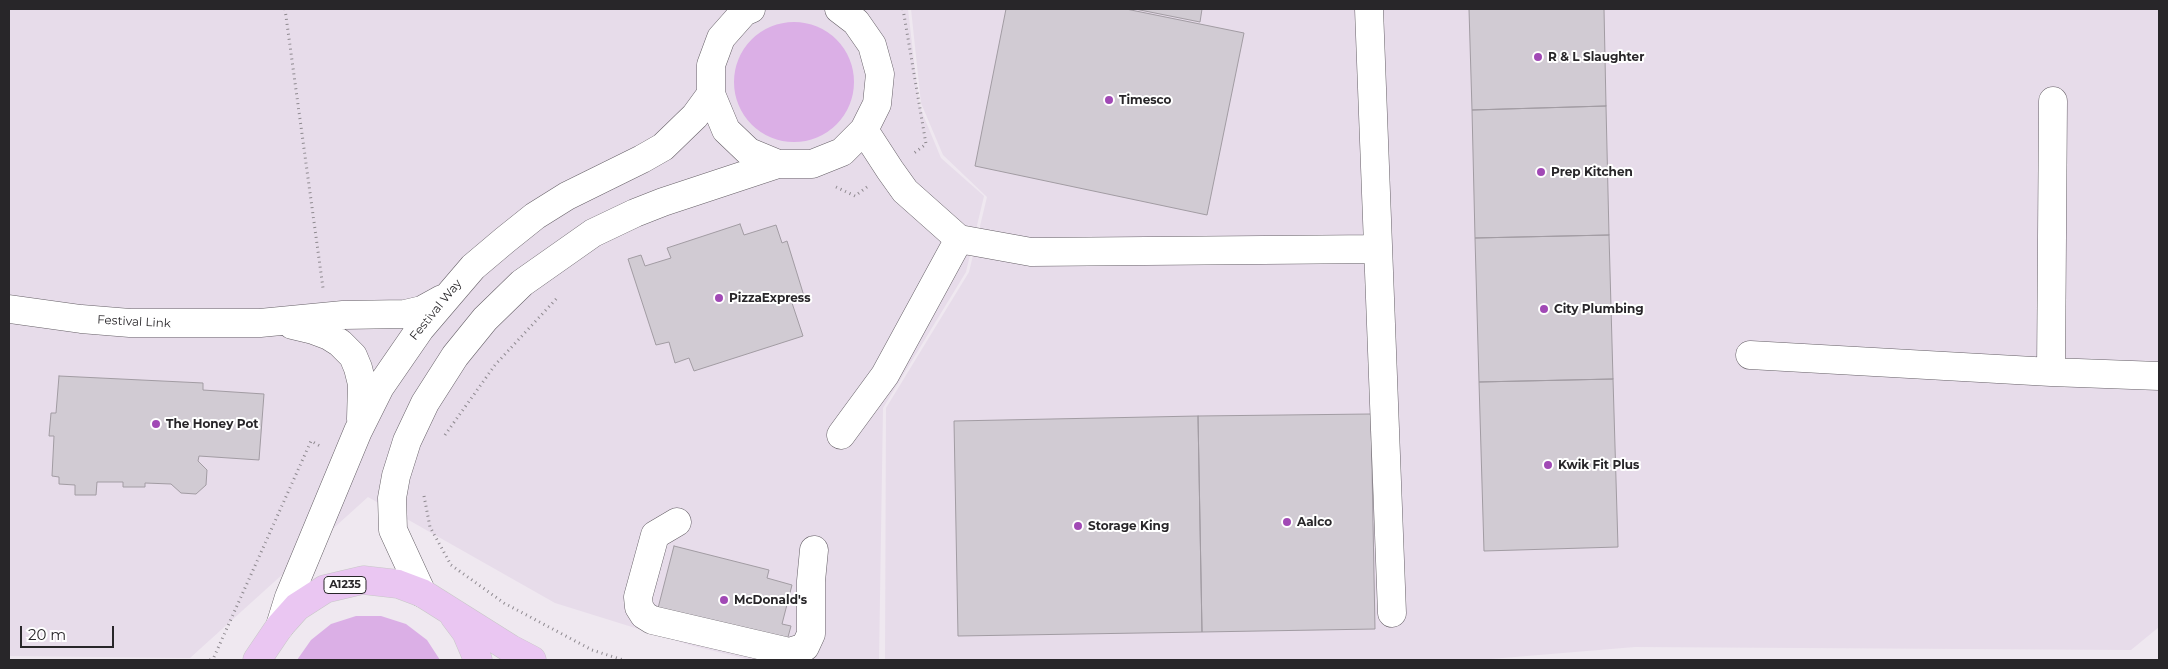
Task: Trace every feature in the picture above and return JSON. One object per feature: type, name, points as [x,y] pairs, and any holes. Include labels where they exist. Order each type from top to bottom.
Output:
[{"type":"main road","name":"A1235","points":[[267,647],[297,607],[325,590],[363,580],[398,584],[422,592],[503,645],[532,660]]},
{"type":"main road","name":"A1235","points":[[449,609],[466,632],[478,660]]},
{"type":"street","points":[[422,592],[393,530],[392,498],[396,476],[407,442],[425,403],[455,356],[485,319],[522,283],[593,233],[663,202],[778,164],[812,164],[842,152],[864,130],[877,104],[880,74],[872,45],[856,22],[839,9]]},
{"type":"street","points":[[1369,9],[1392,613]]},
{"type":"street","points":[[745,10],[721,38],[711,65],[711,94],[726,130],[749,152],[778,164]]},
{"type":"street","name":"Festival Way","points":[[267,647],[358,430],[380,387],[420,329],[447,295],[473,267],[535,216],[567,196],[663,147],[695,116],[711,94]]},
{"type":"street","points":[[2051,372],[2053,101]]},
{"type":"street","points":[[864,130],[905,191],[959,239],[1031,252],[1378,249]]},
{"type":"street","points":[[841,435],[885,375],[959,239]]},
{"type":"street","name":"Festival Link","points":[[260,323],[343,315],[405,314],[422,310],[447,295]]},
{"type":"street","name":"Festival Link","points":[[9,309],[82,319],[130,323],[260,323],[313,330],[328,336],[347,349],[358,368],[362,384],[363,402],[358,430]]},
{"type":"street","points":[[1750,355],[2051,372],[2159,376]]},
{"type":"street","points":[[677,522],[655,535],[638,597],[639,607],[644,615],[652,620],[789,652],[805,647],[811,634],[811,581],[814,550]]},
{"type":"path","points":[[285,9],[324,297]]},
{"type":"path","points":[[829,183],[855,196],[926,144],[903,9]]},
{"type":"path","points":[[442,443],[495,364],[558,296]]},
{"type":"path","points":[[210,660],[214,657],[311,441],[324,447]]},
{"type":"path","points":[[423,487],[430,527],[451,565],[504,603],[592,650],[623,660]]},
{"type":"shaded area","points":[[9,9],[908,9],[919,105],[941,158],[984,196],[966,272],[883,408],[879,660],[751,660],[693,646],[555,603],[368,497],[190,658],[9,656]]},
{"type":"shaded area","points":[[911,9],[2159,9],[2159,627],[2131,650],[1635,647],[1479,660],[885,660],[886,408],[969,272],[987,197],[943,155],[921,103]]},
{"type":"shaded area","points":[[794,22],[817,26],[837,39],[850,59],[854,82],[850,105],[837,125],[817,138],[794,142],[771,138],[751,125],[738,105],[734,82],[738,59],[751,39],[771,26]]},
{"type":"shaded area","points":[[356,616],[381,616],[406,624],[427,640],[440,660],[297,660],[311,640],[331,624]]},
{"type":"building","name":"Timesco","points":[[1006,9],[1126,9],[1244,33],[1207,215],[975,166]]},
{"type":"building","points":[[1135,9],[1202,9],[1200,22]]},
{"type":"building","name":"R & L Slaughter","points":[[1469,9],[1604,9],[1606,106],[1472,110]]},
{"type":"building","name":"Prep Kitchen","points":[[1606,106],[1609,235],[1475,238],[1472,110]]},
{"type":"building","name":"PizzaExpress","points":[[740,224],[744,235],[776,225],[782,243],[787,241],[804,296],[791,300],[803,336],[694,371],[689,358],[675,363],[669,342],[656,345],[628,259],[641,255],[645,266],[671,258],[667,248]]},
{"type":"building","name":"City Plumbing","points":[[1609,235],[1613,379],[1479,382],[1475,238]]},
{"type":"building","name":"The Honey Pot","points":[[59,376],[203,383],[203,390],[264,394],[259,460],[199,456],[198,461],[207,470],[206,485],[196,494],[181,493],[171,484],[145,483],[145,487],[123,487],[123,482],[97,482],[96,495],[75,495],[75,485],[59,484],[59,477],[52,476],[54,436],[49,436],[51,413],[56,413]]},
{"type":"building","name":"Kwik Fit Plus","points":[[1613,379],[1618,547],[1484,551],[1479,382]]},
{"type":"building","name":"Aalco","points":[[1371,414],[1375,629],[1202,632],[1198,416]]},
{"type":"building","name":"Storage King","points":[[1198,416],[1202,632],[958,636],[954,421]]},
{"type":"building","name":"McDonald's","points":[[674,546],[769,570],[767,578],[792,585],[782,624],[791,626],[785,648],[656,616]]},
{"type":"place","name":"R & L Slaughter","points":[[1538,57]]},
{"type":"place","name":"Timesco","points":[[1109,100]]},
{"type":"place","name":"Prep Kitchen","points":[[1541,172]]},
{"type":"place","name":"PizzaExpress","points":[[719,298]]},
{"type":"place","name":"City Plumbing","points":[[1544,309]]},
{"type":"place","name":"The Honey Pot","points":[[156,424]]},
{"type":"place","name":"Kwik Fit Plus","points":[[1548,465]]},
{"type":"place","name":"Aalco","points":[[1287,522]]},
{"type":"place","name":"Storage King","points":[[1078,526]]},
{"type":"place","name":"McDonald's","points":[[724,600]]}]
